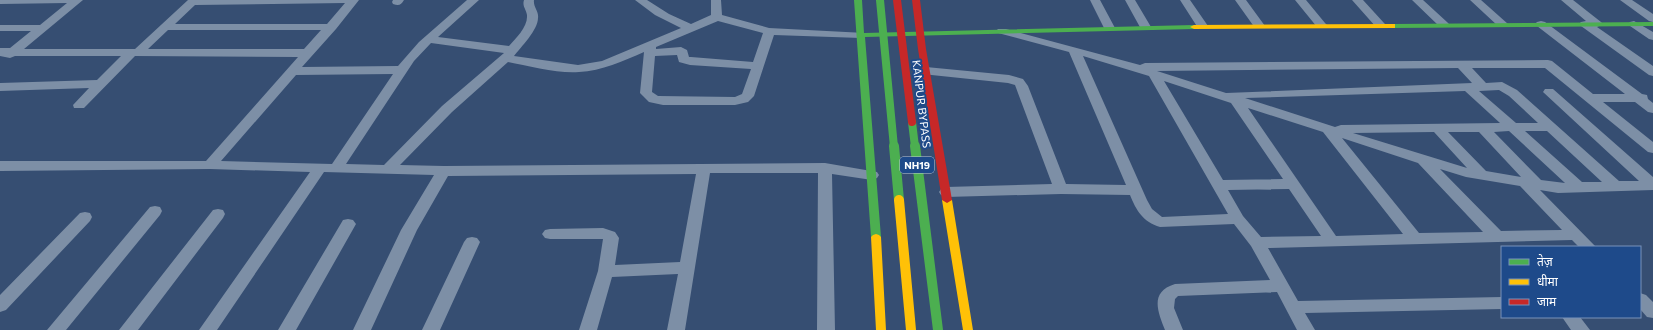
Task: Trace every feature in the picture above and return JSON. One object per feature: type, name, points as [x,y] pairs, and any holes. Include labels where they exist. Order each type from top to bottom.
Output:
[{"type":"main road","points":[[858,0],[872,175],[881,330]]},
{"type":"main road","name":"NH19","points":[[880,0],[911,330]]},
{"type":"main road","name":"KANPUR BYPASS","points":[[897,0],[938,330]]},
{"type":"main road","points":[[916,0],[920,34],[968,330]]},
{"type":"main road","points":[[861,35],[1202,26],[1653,24]]},
{"type":"street","points":[[0,1],[78,0]]},
{"type":"street","points":[[0,61],[6,52],[42,28],[78,0]]},
{"type":"street","points":[[80,105],[134,53],[193,1],[354,0]]},
{"type":"street","points":[[210,165],[354,0]]},
{"type":"street","points":[[336,168],[409,59],[429,39],[474,0]]},
{"type":"street","points":[[388,169],[447,109],[509,54],[531,26],[533,13],[528,5],[529,0]]},
{"type":"street","points":[[640,0],[658,14],[678,24],[694,28]]},
{"type":"street","points":[[716,0],[717,17]]},
{"type":"street","points":[[1096,0],[1109,28]]},
{"type":"street","points":[[1130,0],[1145,27]]},
{"type":"street","points":[[1185,0],[1202,26]]},
{"type":"street","points":[[1240,0],[1259,26]]},
{"type":"street","points":[[1300,0],[1321,25]]},
{"type":"street","points":[[1357,0],[1380,25]]},
{"type":"street","points":[[1416,0],[1442,24]]},
{"type":"street","points":[[1475,0],[1502,24]]},
{"type":"street","points":[[1566,0],[1591,24],[1653,72]]},
{"type":"street","points":[[1625,0],[1653,19]]},
{"type":"street","points":[[429,39],[480,47],[509,54],[543,65],[578,68],[606,64],[649,49],[717,17],[768,30],[861,35]]},
{"type":"street","points":[[1541,24],[1653,109]]},
{"type":"street","points":[[1634,24],[1653,37]]},
{"type":"street","points":[[165,27],[332,26]]},
{"type":"street","points":[[0,28],[42,28]]},
{"type":"street","points":[[649,49],[646,93],[654,99],[663,101],[743,100],[748,96],[768,30]]},
{"type":"street","points":[[1002,31],[1133,67],[1423,160],[1482,175],[1558,188],[1653,185]]},
{"type":"street","points":[[649,49],[681,51],[683,53],[683,59],[690,61],[756,66]]},
{"type":"street","points":[[1074,50],[1146,213],[1152,219],[1160,222],[1238,219]]},
{"type":"street","points":[[6,52],[308,53]]},
{"type":"street","points":[[1133,67],[1548,64],[1653,149]]},
{"type":"street","points":[[1462,65],[1484,87]]},
{"type":"street","points":[[292,71],[402,70]]},
{"type":"street","points":[[926,71],[1009,79],[1019,82],[1022,86],[1061,189]]},
{"type":"street","points":[[1154,74],[1238,219],[1257,243],[1306,330]]},
{"type":"street","points":[[0,86],[101,84]]},
{"type":"street","points":[[1220,95],[1498,86],[1506,89],[1551,127],[1616,186]]},
{"type":"street","points":[[1469,88],[1578,187]]},
{"type":"street","points":[[1549,92],[1653,185]]},
{"type":"street","points":[[1590,98],[1653,98]]},
{"type":"street","points":[[1236,100],[1332,241]]},
{"type":"street","points":[[1328,130],[1551,127]]},
{"type":"street","points":[[1438,128],[1482,175]]},
{"type":"street","points":[[1483,128],[1575,235],[1587,246]]},
{"type":"street","points":[[1328,130],[1416,239]]},
{"type":"street","points":[[1423,160],[1497,237]]},
{"type":"street","points":[[0,166],[210,165],[444,171],[824,168],[872,175]]},
{"type":"street","points":[[208,330],[320,168]]},
{"type":"street","points":[[824,168],[826,330]]},
{"type":"street","points":[[676,330],[704,169]]},
{"type":"street","points":[[362,330],[409,230],[444,171]]},
{"type":"street","points":[[1218,185],[1293,184]]},
{"type":"street","points":[[946,192],[1061,189],[1135,190]]},
{"type":"street","points":[[56,330],[155,211]]},
{"type":"street","points":[[128,330],[218,214]]},
{"type":"street","points":[[0,306],[85,217]]},
{"type":"street","points":[[287,330],[348,224]]},
{"type":"street","points":[[550,234],[602,233],[610,236],[611,238],[606,271],[588,330]]},
{"type":"street","points":[[1257,243],[1575,235]]},
{"type":"street","points":[[431,330],[472,242]]},
{"type":"street","points":[[606,271],[687,268]]},
{"type":"street","points":[[1174,330],[1166,307],[1165,299],[1169,293],[1174,290],[1282,286]]},
{"type":"street","points":[[1644,300],[1653,312]]},
{"type":"street","points":[[1294,307],[1501,303]]},
{"type":"street","points":[[1571,318],[1581,330]]},
{"type":"traffic: fast","points":[[858,0],[876,237]]},
{"type":"traffic: fast","points":[[880,0],[899,200]]},
{"type":"traffic: fast","points":[[1392,26],[1653,24]]},
{"type":"traffic: fast","points":[[861,35],[1194,27]]},
{"type":"traffic: fast","points":[[912,122],[938,330]]},
{"type":"traffic: slow","points":[[1194,27],[1392,26]]},
{"type":"traffic: slow","points":[[899,200],[911,330]]},
{"type":"traffic: slow","points":[[947,200],[968,330]]},
{"type":"traffic: slow","points":[[876,237],[881,330]]},
{"type":"traffic: jam","points":[[897,0],[912,122]]},
{"type":"traffic: jam","points":[[916,0],[922,49],[947,200]]}]
